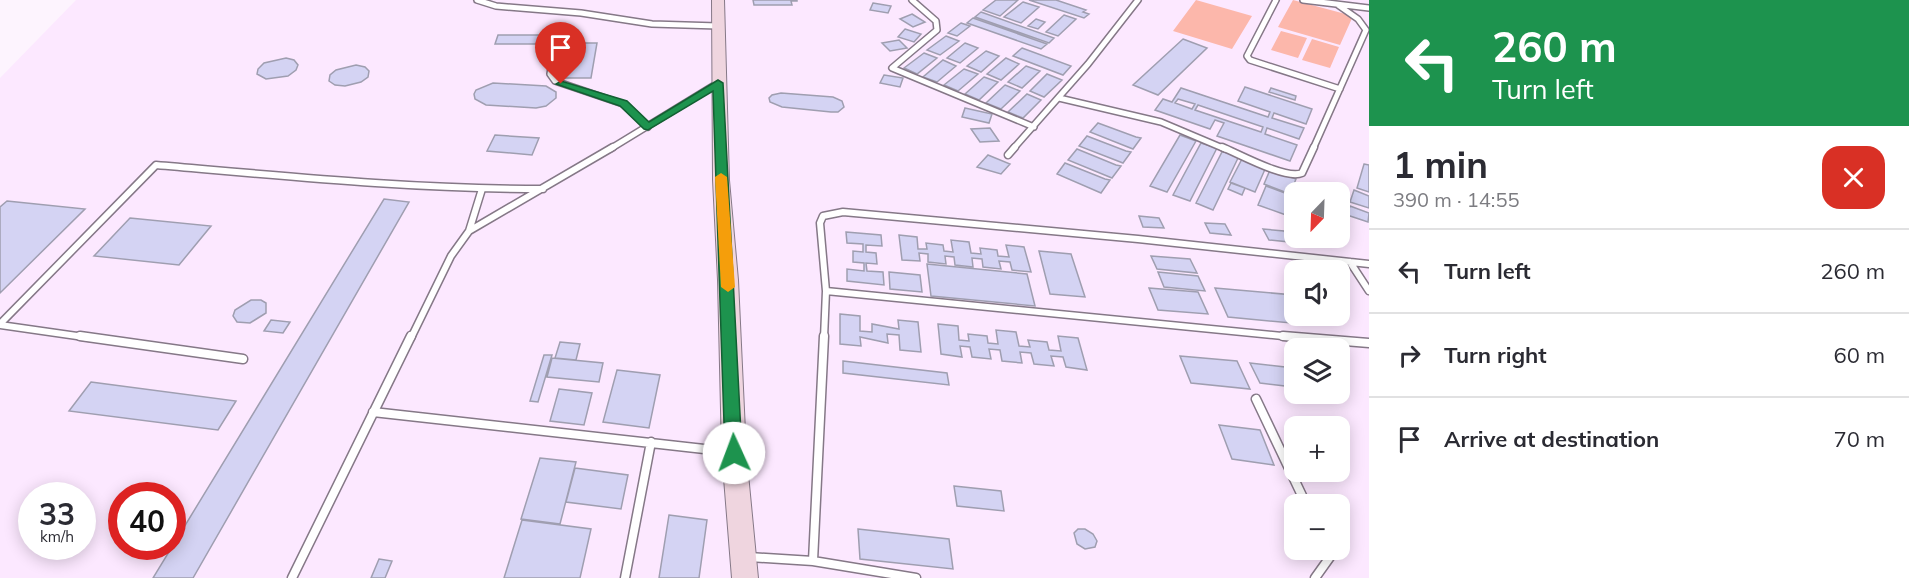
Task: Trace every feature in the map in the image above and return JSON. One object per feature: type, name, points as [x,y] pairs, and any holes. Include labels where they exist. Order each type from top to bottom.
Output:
[{"type":"street","points":[[718,0],[718,83],[734,453],[745,578]]},
{"type":"lane","points":[[477,0],[496,6],[581,13],[652,24],[718,26]]},
{"type":"lane","points":[[912,0],[936,21],[937,30],[892,68],[1034,127]]},
{"type":"lane","points":[[1008,155],[1059,98],[1138,0]]},
{"type":"lane","points":[[1276,0],[1248,56],[1250,60],[1340,89]]},
{"type":"lane","points":[[1303,0],[1369,8]]},
{"type":"lane","points":[[1059,98],[1161,122],[1283,173],[1298,175],[1302,173],[1366,30],[1364,24],[1338,5]]},
{"type":"lane","points":[[554,51],[550,74],[555,81],[623,104],[648,127]]},
{"type":"lane","points":[[469,231],[648,127],[718,83]]},
{"type":"lane","points":[[0,325],[156,165],[351,182],[482,189],[543,189]]},
{"type":"lane","points":[[292,578],[451,256],[469,231],[482,189]]},
{"type":"lane","points":[[813,561],[826,291],[820,223],[823,216],[843,212],[1126,238],[1331,260]]},
{"type":"lane","points":[[1350,262],[1369,264]]},
{"type":"lane","points":[[1350,262],[1369,291]]},
{"type":"lane","points":[[826,291],[1217,331],[1369,343]]},
{"type":"lane","points":[[0,325],[243,359]]},
{"type":"lane","points":[[1256,399],[1301,494]]},
{"type":"lane","points":[[373,412],[734,453]]},
{"type":"lane","points":[[625,578],[651,442]]},
{"type":"lane","points":[[743,556],[813,561],[916,578]]},
{"type":"lane","points":[[1315,578],[1328,560]]},
{"type":"shaded area","points":[[76,0],[1369,0],[1369,578],[0,578],[0,78]]},
{"type":"shaded area","points":[[1196,0],[1252,16],[1232,49],[1173,31]]},
{"type":"shaded area","points":[[1293,0],[1353,16],[1340,45],[1278,27]]},
{"type":"shaded area","points":[[1281,31],[1307,38],[1298,58],[1271,50]]},
{"type":"shaded area","points":[[1312,39],[1339,47],[1330,68],[1302,60]]},
{"type":"building","points":[[753,0],[797,1],[791,1],[792,5],[754,5]]},
{"type":"building","points":[[996,0],[1018,0],[1000,16],[983,10]]},
{"type":"building","points":[[1029,0],[1056,0],[1086,10],[1083,12],[1089,14],[1084,18]]},
{"type":"building","points":[[1023,2],[1039,7],[1021,23],[1004,17]]},
{"type":"building","points":[[873,3],[891,6],[888,13],[870,10]]},
{"type":"building","points":[[981,12],[1054,38],[1049,43],[975,17]]},
{"type":"building","points":[[912,14],[925,22],[913,27],[900,19]]},
{"type":"building","points":[[1064,15],[1076,19],[1058,36],[1046,32]]},
{"type":"building","points":[[973,18],[1047,44],[1041,49],[967,23]]},
{"type":"building","points":[[1036,19],[1045,22],[1038,29],[1028,26]]},
{"type":"building","points":[[961,23],[970,26],[957,36],[948,33]]},
{"type":"building","points":[[905,29],[921,34],[914,42],[898,37]]},
{"type":"building","points":[[498,35],[555,35],[553,44],[495,44]]},
{"type":"building","points":[[946,36],[959,41],[940,55],[927,50]]},
{"type":"building","points":[[1183,39],[1207,48],[1158,95],[1133,85]]},
{"type":"building","points":[[899,40],[907,48],[890,51],[882,43]]},
{"type":"building","points":[[573,43],[597,43],[591,78],[565,78]]},
{"type":"building","points":[[965,43],[978,48],[960,63],[947,58]]},
{"type":"building","points":[[1022,48],[1071,66],[1063,75],[1013,56]]},
{"type":"building","points":[[986,51],[999,56],[981,72],[967,66]]},
{"type":"building","points":[[924,53],[937,58],[917,74],[904,68]]},
{"type":"building","points":[[286,58],[294,60],[298,65],[296,70],[288,76],[266,79],[257,74],[258,69],[264,63]]},
{"type":"building","points":[[1006,58],[1019,64],[1001,80],[987,74]]},
{"type":"building","points":[[943,60],[956,66],[937,82],[923,77]]},
{"type":"building","points":[[356,65],[365,67],[369,71],[368,77],[361,82],[345,86],[335,85],[329,81],[330,75],[336,70]]},
{"type":"building","points":[[1026,66],[1040,71],[1022,88],[1008,82]]},
{"type":"building","points":[[964,69],[978,74],[958,91],[944,85]]},
{"type":"building","points":[[1047,74],[1062,80],[1044,97],[1030,91]]},
{"type":"building","points":[[884,75],[903,78],[900,87],[880,83]]},
{"type":"building","points":[[984,77],[998,82],[979,100],[965,94]]},
{"type":"building","points":[[493,83],[546,86],[556,92],[556,98],[546,106],[536,108],[486,105],[475,99],[476,90]]},
{"type":"building","points":[[1005,85],[1020,91],[1001,109],[986,103]]},
{"type":"building","points":[[1245,87],[1312,109],[1306,124],[1274,113],[1272,118],[1304,128],[1299,139],[1267,128],[1265,134],[1297,145],[1290,161],[1217,136],[1224,123],[1215,120],[1210,129],[1155,110],[1163,99],[1172,102],[1181,88],[1268,117],[1270,112],[1238,101]],"holes":[[[1178,99],[1195,104],[1192,109],[1175,103]],[[1198,105],[1263,127],[1261,132],[1195,110]]]},
{"type":"building","points":[[1271,88],[1296,96],[1295,100],[1269,92]]},
{"type":"building","points":[[781,93],[833,97],[842,101],[844,107],[838,112],[831,112],[782,107],[770,102],[769,98],[772,95]]},
{"type":"building","points":[[1027,94],[1041,100],[1023,118],[1008,112]]},
{"type":"building","points":[[965,108],[992,114],[989,123],[962,117]]},
{"type":"building","points":[[1098,123],[1141,138],[1133,149],[1090,132]]},
{"type":"building","points":[[990,128],[999,141],[980,142],[971,129]]},
{"type":"building","points":[[495,135],[539,138],[532,155],[487,151]]},
{"type":"building","points":[[1180,135],[1196,141],[1167,192],[1150,186]]},
{"type":"building","points":[[1087,136],[1131,152],[1123,163],[1079,146]]},
{"type":"building","points":[[1201,143],[1217,148],[1190,201],[1173,195]]},
{"type":"building","points":[[1077,149],[1121,166],[1112,178],[1068,160]]},
{"type":"building","points":[[1223,150],[1239,156],[1213,210],[1196,203]]},
{"type":"building","points":[[988,155],[1010,164],[1001,174],[977,167]]},
{"type":"building","points":[[1242,159],[1266,167],[1255,192],[1230,182]]},
{"type":"building","points":[[1065,163],[1110,180],[1101,193],[1057,174]]},
{"type":"building","points":[[1364,164],[1369,165],[1369,192],[1357,188]]},
{"type":"building","points":[[1270,170],[1296,179],[1295,182],[1284,182],[1284,192],[1264,184]]},
{"type":"building","points":[[1231,183],[1245,188],[1242,195],[1228,189]]},
{"type":"building","points":[[1266,186],[1284,193],[1284,214],[1258,205]]},
{"type":"building","points":[[1354,190],[1369,196],[1369,208],[1350,202]]},
{"type":"building","points":[[384,199],[409,202],[193,578],[153,578],[164,560],[186,560],[186,524]]},
{"type":"building","points":[[7,201],[85,209],[0,293],[0,207]]},
{"type":"building","points":[[1350,206],[1369,213],[1368,222],[1350,216]]},
{"type":"building","points":[[1139,216],[1159,218],[1164,228],[1143,227]]},
{"type":"building","points":[[130,218],[211,226],[179,265],[94,256]]},
{"type":"building","points":[[1205,223],[1225,224],[1231,235],[1210,233]]},
{"type":"building","points":[[1263,229],[1284,231],[1284,241],[1269,240]]},
{"type":"building","points":[[846,232],[881,235],[882,246],[866,245],[866,252],[876,253],[877,264],[866,263],[867,271],[883,272],[884,285],[847,281],[847,269],[864,271],[864,263],[853,262],[853,251],[863,252],[863,244],[847,243]]},
{"type":"building","points":[[899,235],[917,237],[918,249],[927,249],[926,243],[943,245],[944,251],[953,252],[951,240],[969,242],[971,253],[981,254],[980,248],[997,250],[998,256],[1009,257],[1006,245],[1024,247],[1031,272],[1012,270],[1010,262],[999,261],[1001,269],[983,267],[982,259],[972,258],[973,267],[955,265],[954,257],[945,256],[946,264],[928,262],[928,254],[919,253],[920,261],[902,260]]},
{"type":"building","points":[[1039,251],[1071,254],[1085,297],[1050,294]]},
{"type":"building","points":[[1151,256],[1190,259],[1197,273],[1157,269]]},
{"type":"building","points":[[927,264],[1027,274],[1035,306],[931,296]]},
{"type":"building","points":[[889,272],[920,275],[922,292],[890,289]]},
{"type":"building","points":[[1158,272],[1198,276],[1205,291],[1164,287]]},
{"type":"building","points":[[1149,288],[1198,292],[1208,314],[1158,310]]},
{"type":"building","points":[[1215,288],[1284,294],[1284,322],[1228,317]]},
{"type":"building","points":[[251,300],[261,300],[266,303],[266,313],[250,323],[237,322],[233,316],[235,310]]},
{"type":"building","points":[[840,314],[860,316],[860,331],[872,332],[872,324],[899,329],[898,320],[918,322],[921,352],[900,350],[899,335],[887,334],[888,343],[860,337],[861,346],[840,344]]},
{"type":"building","points":[[271,320],[290,322],[283,333],[264,331]]},
{"type":"building","points":[[938,324],[958,326],[959,340],[969,341],[968,334],[987,336],[988,343],[998,344],[996,330],[1016,332],[1019,346],[1030,347],[1028,340],[1047,342],[1049,350],[1061,351],[1058,336],[1078,338],[1087,370],[1066,367],[1063,357],[1051,356],[1054,366],[1034,364],[1031,353],[1020,352],[1022,363],[1002,361],[1000,350],[989,349],[991,359],[972,357],[970,347],[960,346],[962,357],[941,354]]},
{"type":"building","points":[[560,342],[580,344],[576,360],[555,358]]},
{"type":"building","points":[[544,355],[552,355],[538,402],[530,401]]},
{"type":"building","points":[[1180,356],[1237,361],[1250,389],[1191,383]]},
{"type":"building","points":[[552,358],[603,363],[599,382],[547,377]]},
{"type":"building","points":[[843,361],[947,373],[949,385],[843,373]]},
{"type":"building","points":[[1250,363],[1284,367],[1284,386],[1260,383]]},
{"type":"building","points":[[617,370],[660,375],[649,428],[603,422]]},
{"type":"building","points":[[91,382],[236,401],[218,430],[69,411]]},
{"type":"building","points":[[559,389],[592,393],[584,425],[550,421]]},
{"type":"building","points":[[1219,425],[1260,430],[1274,465],[1232,459]]},
{"type":"building","points":[[540,458],[576,462],[560,524],[521,519]]},
{"type":"building","points":[[575,468],[628,475],[621,509],[566,502]]},
{"type":"building","points":[[954,486],[1001,491],[1004,511],[957,506]]},
{"type":"building","points":[[669,515],[707,520],[699,578],[659,578]]},
{"type":"building","points":[[522,520],[591,529],[580,578],[504,578]]},
{"type":"building","points":[[858,529],[949,539],[953,569],[860,559]]},
{"type":"building","points":[[1078,529],[1085,529],[1093,534],[1097,541],[1095,547],[1085,549],[1077,544],[1074,533]]},
{"type":"building","points":[[379,559],[392,561],[385,578],[371,578]]},
{"type":"slow traffic","points":[[721,177],[728,287]]},
{"type":"route","points":[[561,84],[615,100],[623,104],[648,127],[718,83],[734,453]]}]
